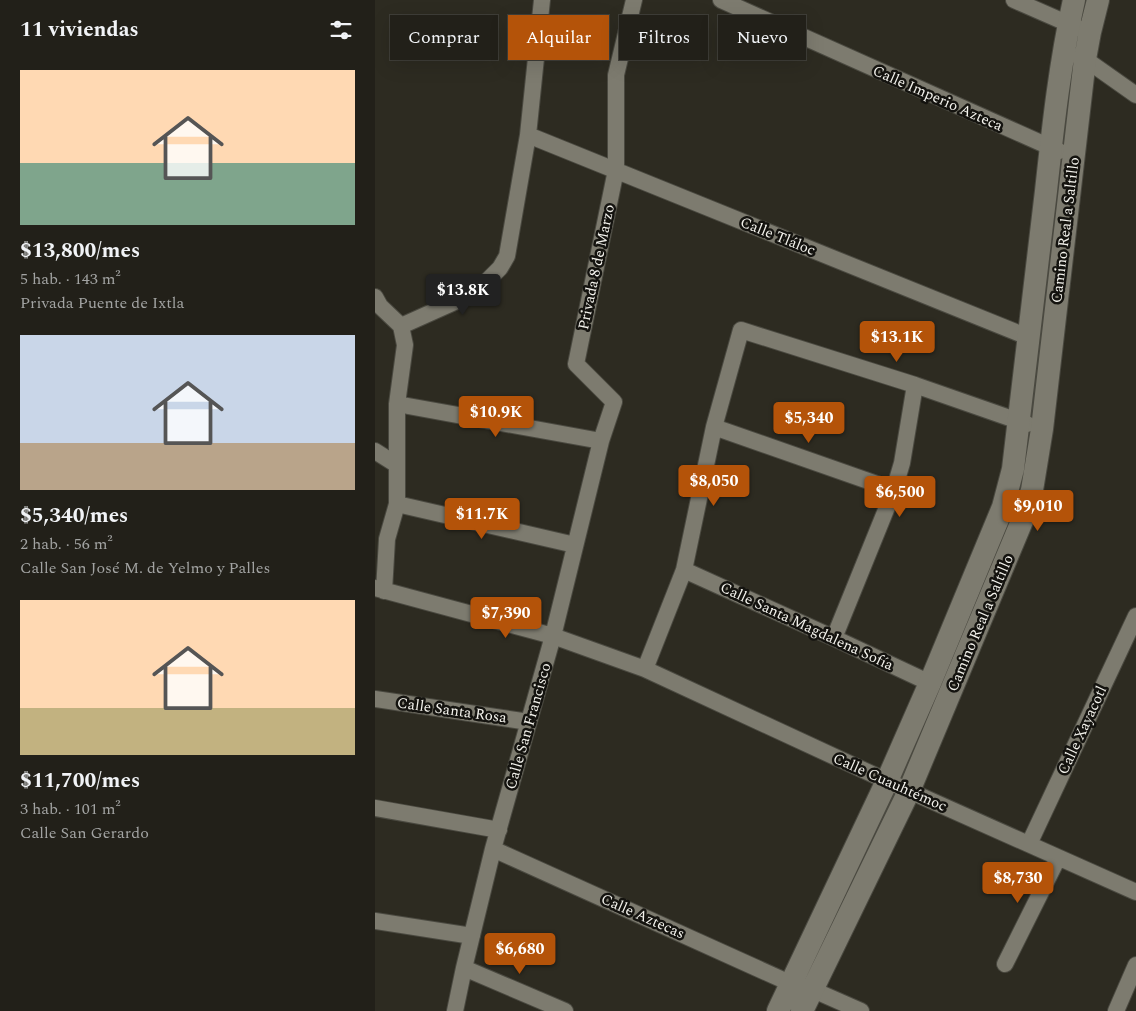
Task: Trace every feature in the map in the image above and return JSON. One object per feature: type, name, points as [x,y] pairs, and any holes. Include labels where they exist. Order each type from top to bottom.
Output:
[{"type":"street","points":[[401,326],[468,296],[487,282],[500,268],[507,256],[528,135],[542,0]]},
{"type":"street","name":"Privada 8 de Marzo","points":[[576,364],[617,170],[615,75],[633,0]]},
{"type":"street","name":"Calle Imperio Azteca","points":[[721,0],[1073,157]]},
{"type":"street","points":[[1014,0],[1089,32]]},
{"type":"street","name":"Camino Real a Saltillo","points":[[778,1011],[802,987],[909,792],[1022,521],[1032,490],[1042,429],[1073,157],[1074,54],[1068,24],[1074,0]]},
{"type":"street","name":"Camino Real a Saltillo","points":[[802,1011],[802,987],[1003,507],[1013,469],[1051,148],[1074,54],[1089,32],[1098,0]]},
{"type":"street","points":[[1074,54],[1136,94]]},
{"type":"street","name":"Calle Tláloc","points":[[528,135],[1028,337]]},
{"type":"street","points":[[377,305],[401,326],[405,345],[397,404],[397,504],[387,539],[380,590]]},
{"type":"street","points":[[645,670],[684,570],[714,427],[741,330],[915,385],[1042,429]]},
{"type":"street","name":"Calle San Francisco","points":[[455,1011],[493,849],[553,636],[601,441],[614,402],[576,364]]},
{"type":"street","points":[[834,638],[894,490],[903,463],[915,385]]},
{"type":"street","points":[[397,404],[601,441]]},
{"type":"street","points":[[714,427],[894,490]]},
{"type":"street","points":[[375,451],[397,465]]},
{"type":"street","points":[[397,504],[575,546]]},
{"type":"street","name":"Calle Santa Magdalena Sofía","points":[[684,570],[930,683]]},
{"type":"street","name":"Calle Cuauhtémoc","points":[[380,590],[553,636],[645,670],[909,792],[1136,892]]},
{"type":"street","name":"Calle Xayacotl","points":[[1029,844],[1136,616]]},
{"type":"street","name":"Calle Santa Rosa","points":[[375,699],[529,722]]},
{"type":"street","points":[[375,808],[499,830]]},
{"type":"street","name":"Calle Aztecas","points":[[493,849],[802,987],[861,1011]]},
{"type":"street","points":[[1005,964],[1058,858]]},
{"type":"street","points":[[375,921],[472,936]]},
{"type":"street","points":[[1116,1011],[1136,965]]},
{"type":"street","points":[[464,968],[565,1011]]}]
